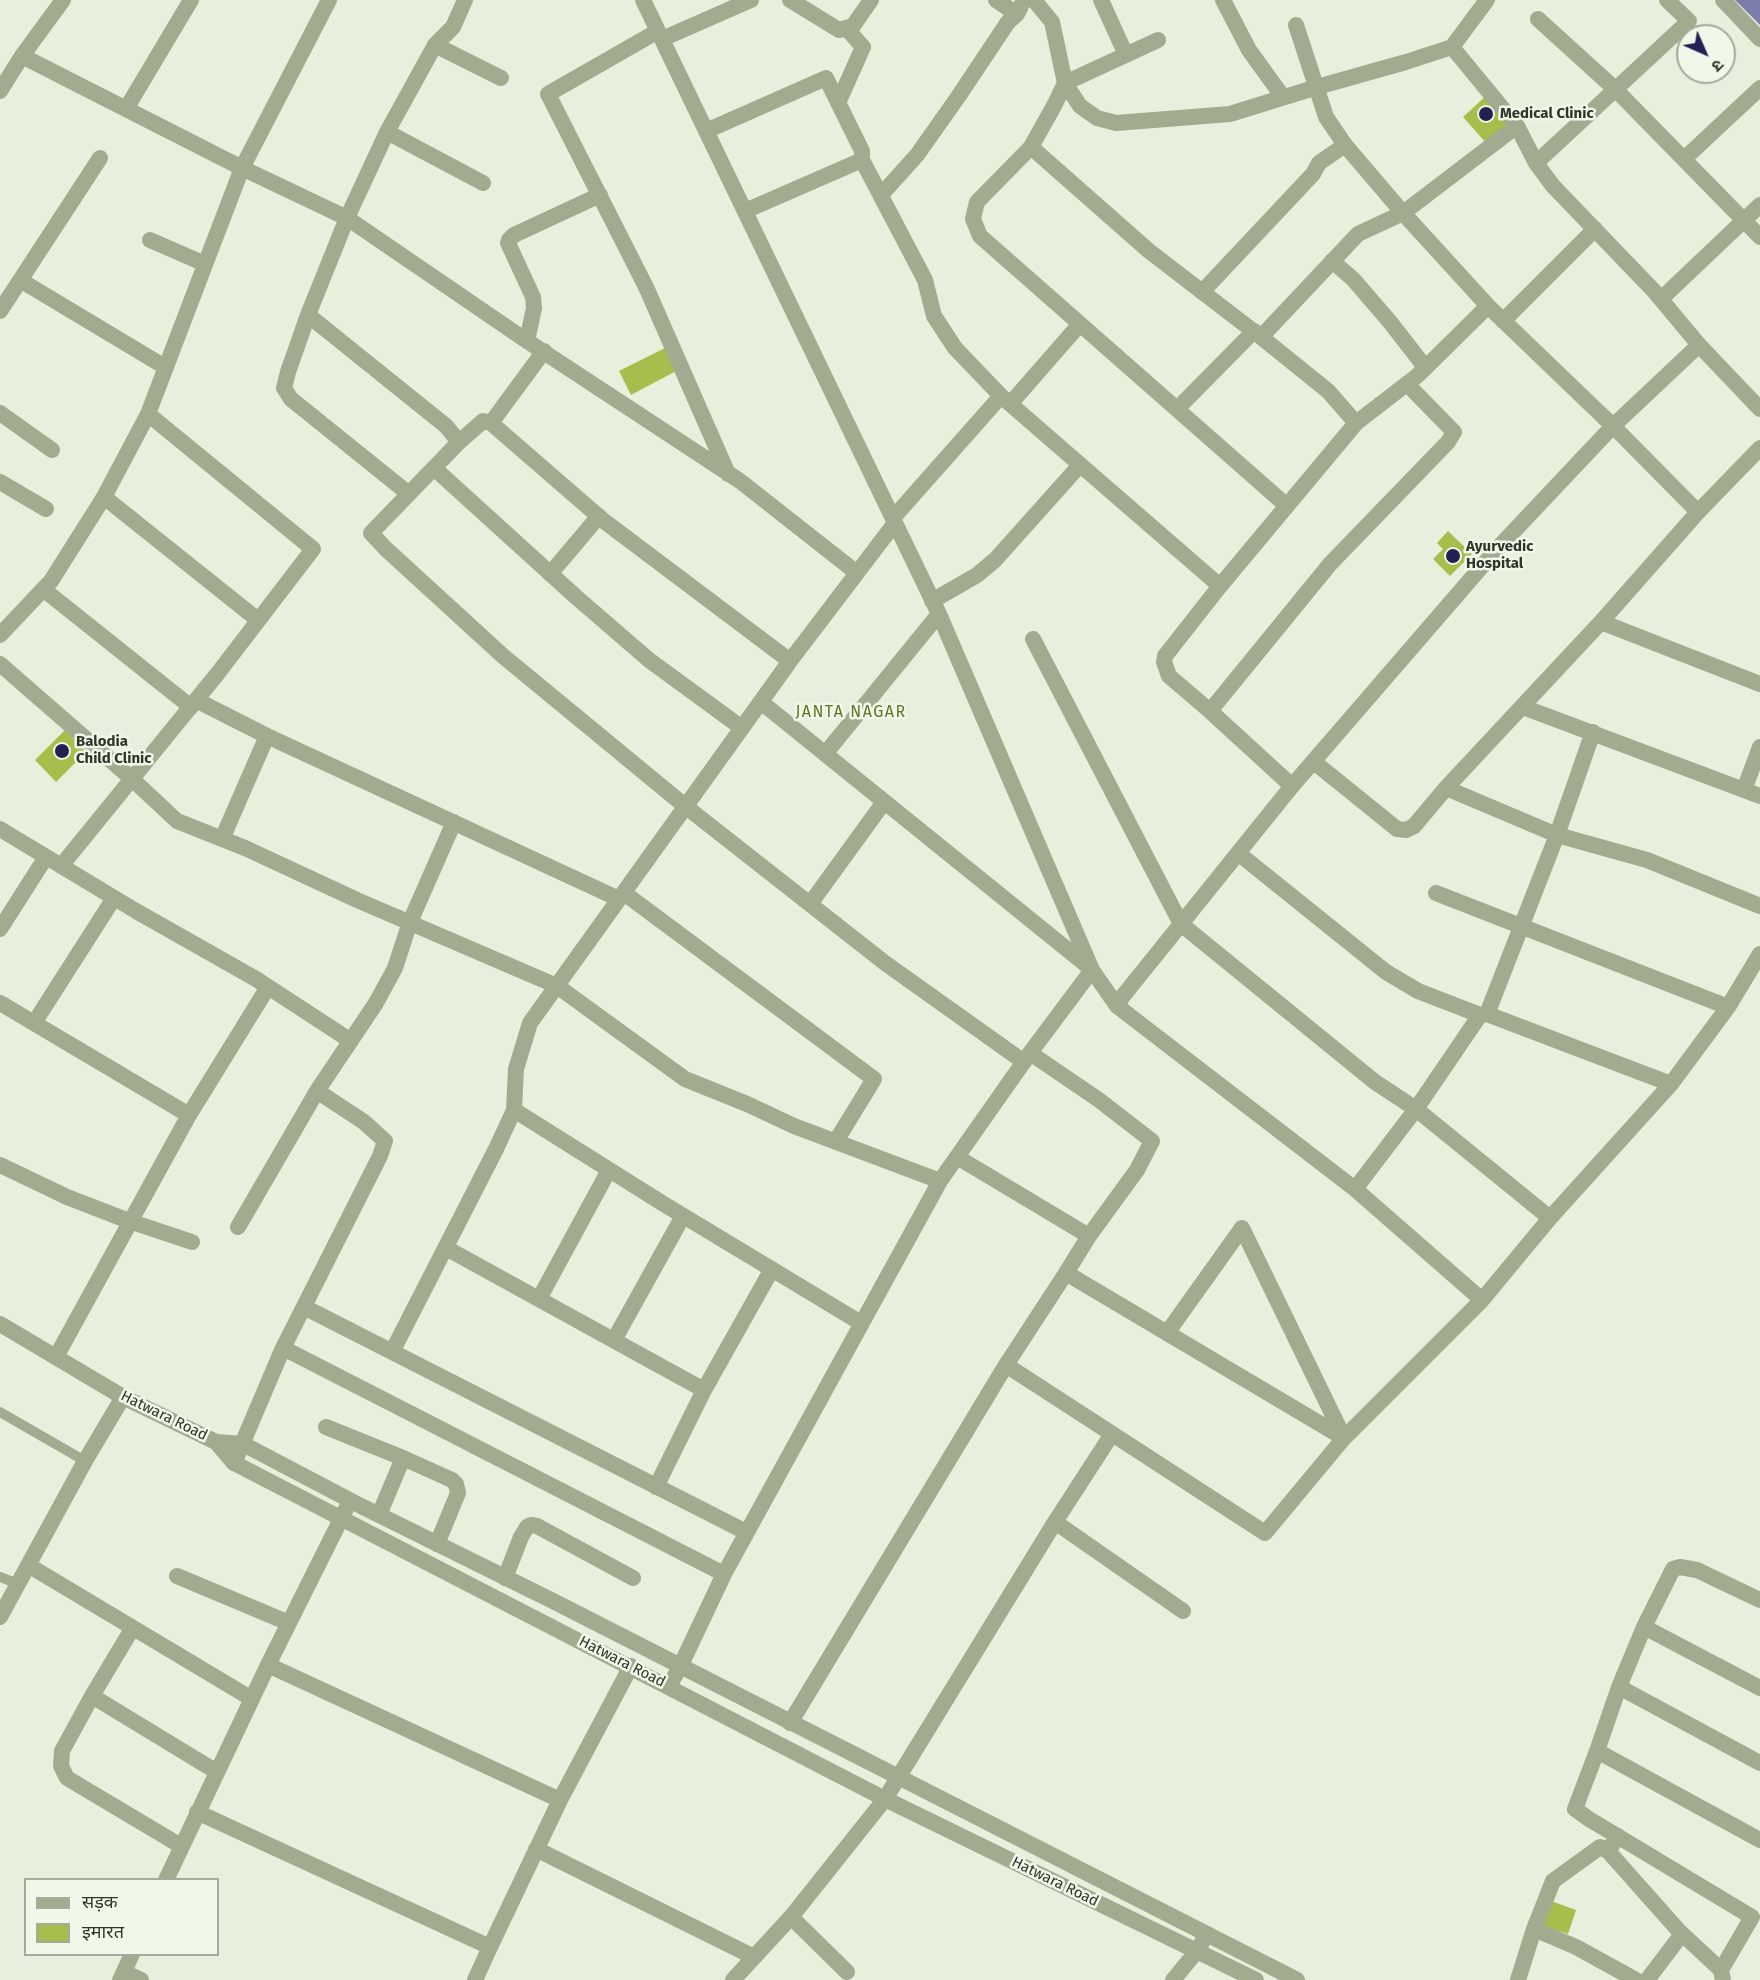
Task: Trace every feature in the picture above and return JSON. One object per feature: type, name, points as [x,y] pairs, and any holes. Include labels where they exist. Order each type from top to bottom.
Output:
[{"type":"street","points":[[3,82],[63,0]]},
{"type":"street","points":[[126,109],[191,0]]},
{"type":"street","points":[[0,635],[51,581],[104,497],[148,414],[242,168],[329,0]]},
{"type":"street","points":[[409,494],[287,393],[284,388],[308,315],[346,218],[387,132],[435,45],[453,27],[465,0]]},
{"type":"street","points":[[643,0],[935,607],[1092,970],[1117,1005],[1355,1189],[1482,1300]]},
{"type":"street","points":[[728,474],[646,287],[548,94],[660,35],[751,0]]},
{"type":"street","points":[[790,0],[839,30],[853,26],[871,0]]},
{"type":"street","points":[[881,195],[917,155],[1008,22],[1021,7],[996,0]]},
{"type":"street","points":[[1034,0],[1052,22],[1065,83],[1080,106],[1097,118],[1116,123],[1230,114],[1452,47],[1487,0]]},
{"type":"street","points":[[1101,0],[1126,55]]},
{"type":"street","points":[[1223,0],[1249,50],[1283,97]]},
{"type":"street","points":[[1536,163],[1689,21],[1667,0]]},
{"type":"street","points":[[1723,0],[1760,39]]},
{"type":"street","points":[[1538,19],[1615,90],[1760,237]]},
{"type":"street","points":[[1296,24],[1326,117],[1345,145],[1488,306],[1698,512]]},
{"type":"street","points":[[838,103],[863,47],[847,29]]},
{"type":"street","points":[[1158,40],[1065,83],[1031,147],[977,202],[973,219],[980,236],[1287,506]]},
{"type":"street","points":[[435,45],[501,78]]},
{"type":"street","points":[[1452,47],[1517,126],[1536,163],[1553,186],[1661,299],[1699,345],[1760,409]]},
{"type":"street","points":[[22,56],[346,218],[728,474],[857,573]]},
{"type":"street","points":[[706,131],[826,78],[862,151],[862,160],[925,280],[934,316],[955,348],[1006,400],[1220,586]]},
{"type":"street","points":[[1684,159],[1760,88]]},
{"type":"street","points":[[1177,409],[1359,234],[1403,213],[1517,126]]},
{"type":"street","points":[[387,132],[483,183]]},
{"type":"street","points":[[1202,292],[1313,174],[1319,164],[1345,145]]},
{"type":"street","points":[[1031,147],[1149,251],[1328,391],[1356,423]]},
{"type":"street","points":[[0,311],[100,158]]},
{"type":"street","points":[[745,212],[862,160]]},
{"type":"street","points":[[527,341],[534,308],[533,297],[508,243],[509,240],[514,235],[600,195]]},
{"type":"street","points":[[1661,299],[1760,204]]},
{"type":"street","points":[[1503,321],[1595,229]]},
{"type":"street","points":[[150,240],[205,264]]},
{"type":"street","points":[[1332,261],[1353,279],[1425,368]]},
{"type":"street","points":[[20,280],[165,367]]},
{"type":"street","points":[[1292,786],[1169,676],[1164,662],[1165,656],[1220,586],[1356,423],[1407,384],[1488,306]]},
{"type":"street","points":[[308,315],[446,426],[459,442]]},
{"type":"street","points":[[392,1352],[514,1110],[516,1069],[530,1023],[790,661],[894,521],[1080,324]]},
{"type":"street","points":[[1117,1005],[1292,786],[1496,550],[1612,426],[1699,345]]},
{"type":"street","points":[[491,423],[544,352]]},
{"type":"street","points":[[1210,711],[1330,564],[1448,442],[1454,432],[1407,384]]},
{"type":"street","points":[[0,413],[52,450]]},
{"type":"street","points":[[61,866],[194,703],[313,549],[148,414]]},
{"type":"street","points":[[789,1723],[1006,1365],[1089,1236],[1137,1170],[1152,1141],[1099,1100],[1027,1058],[885,963],[685,806],[503,656],[386,549],[372,533],[459,442],[483,421],[491,423],[599,516],[790,661]]},
{"type":"street","points":[[1314,762],[1397,829],[1406,830],[1414,826],[1698,512],[1760,448]]},
{"type":"street","points":[[825,754],[935,607],[995,560],[1080,465]]},
{"type":"street","points":[[434,468],[648,660],[742,728]]},
{"type":"street","points":[[0,482],[46,509]]},
{"type":"street","points":[[104,497],[258,620]]},
{"type":"street","points":[[550,574],[599,516]]},
{"type":"street","points":[[43,589],[194,703],[621,896],[874,1079],[836,1141]]},
{"type":"street","points":[[1600,622],[1760,684]]},
{"type":"street","points":[[1033,639],[1180,924],[1375,1082],[1416,1109],[1550,1218]]},
{"type":"street","points":[[0,664],[177,821],[557,986],[685,1079],[794,1126],[940,1181]]},
{"type":"street","points":[[761,702],[1092,970]]},
{"type":"street","points":[[1523,707],[1752,793],[1760,747]]},
{"type":"street","points":[[1355,1189],[1484,1015],[1557,835],[1593,732]]},
{"type":"street","points":[[222,839],[267,736]]},
{"type":"street","points":[[1446,788],[1557,835],[1647,860],[1760,906]]},
{"type":"street","points":[[810,904],[884,802]]},
{"type":"street","points":[[238,1227],[317,1091],[376,1003],[395,968],[410,922],[454,822]]},
{"type":"street","points":[[0,829],[268,987],[351,1041]]},
{"type":"street","points":[[1238,853],[1386,972],[1418,991],[1671,1084]]},
{"type":"street","points":[[0,929],[46,857]]},
{"type":"street","points":[[1436,893],[1728,1007]]},
{"type":"street","points":[[33,1023],[114,898]]},
{"type":"street","points":[[1006,1365],[1265,1533],[1344,1438],[1482,1300],[1550,1218],[1671,1084],[1728,1007],[1760,954]]},
{"type":"street","points":[[669,1686],[746,1532],[940,1181],[1092,970]]},
{"type":"street","points":[[56,1357],[189,1115],[268,987]]},
{"type":"street","points":[[0,1003],[189,1115]]},
{"type":"street","points":[[234,1463],[283,1348],[380,1156],[385,1141],[363,1122],[317,1091]]},
{"type":"street","points":[[514,1110],[682,1216],[861,1323]]},
{"type":"street","points":[[957,1157],[1089,1236]]},
{"type":"street","points":[[0,1165],[67,1197],[192,1242]]},
{"type":"street","points":[[539,1299],[609,1170]]},
{"type":"street","points":[[614,1340],[682,1216]]},
{"type":"street","points":[[1167,1333],[1242,1228],[1344,1438]]},
{"type":"street","points":[[446,1248],[704,1390]]},
{"type":"street","points":[[656,1487],[704,1390],[772,1269]]},
{"type":"street","points":[[1066,1273],[1344,1438]]},
{"type":"street","points":[[304,1307],[746,1532]]},
{"type":"street","name":"Hatwara Road","points":[[0,1324],[123,1397],[216,1442],[234,1463],[885,1799],[1256,1980]]},
{"type":"street","points":[[283,1348],[724,1574]]},
{"type":"street","points":[[0,1617],[85,1461],[123,1397]]},
{"type":"street","points":[[326,1427],[452,1480],[458,1488],[458,1494],[437,1544]]},
{"type":"street","points":[[739,1978],[754,1957],[791,1917],[899,1779],[1055,1522],[1112,1434]]},
{"type":"street","points":[[216,1442],[243,1444],[350,1501],[1297,1980]]},
{"type":"street","points":[[379,1515],[403,1458]]},
{"type":"street","points":[[167,1878],[268,1665],[350,1501]]},
{"type":"street","points":[[1055,1522],[1183,1611]]},
{"type":"street","points":[[505,1578],[521,1538],[527,1527],[531,1525],[633,1578]]},
{"type":"street","points":[[28,1565],[252,1700]]},
{"type":"street","points":[[1518,1980],[1534,1929],[1553,1881],[1599,1846],[1608,1851],[1722,1975],[1752,1917],[1575,1809],[1619,1687],[1644,1627],[1671,1572],[1680,1567],[1697,1570],[1760,1600]]},
{"type":"street","points":[[177,1576],[289,1623]]},
{"type":"street","points":[[1644,1627],[1760,1688]]},
{"type":"street","points":[[132,1629],[62,1751],[60,1759],[62,1773],[76,1784],[181,1846]]},
{"type":"street","points":[[268,1665],[560,1800]]},
{"type":"street","points":[[475,1980],[560,1800],[631,1666]]},
{"type":"street","points":[[1619,1687],[1760,1763]]},
{"type":"street","points":[[92,1696],[217,1772]]},
{"type":"street","points":[[1597,1751],[1760,1840]]},
{"type":"street","points":[[197,1812],[490,1947]]},
{"type":"street","points":[[1608,1851],[1618,1836]]},
{"type":"street","points":[[536,1849],[754,1957]]},
{"type":"street","points":[[791,1917],[847,1972]]},
{"type":"street","points":[[1534,1929],[1576,1947],[1636,1980]]},
{"type":"street","points":[[1173,1980],[1197,1951],[1207,1934]]},
{"type":"street","points":[[1647,1980],[1682,1934]]},
{"type":"street","points":[[131,1956],[122,1976],[141,1980]]},
{"type":"lane","points":[[0,1412],[85,1461]]},
{"type":"lane","points":[[0,1577],[18,1584]]},
{"type":"water","points":[[1735,0],[1760,0],[1760,25]]},
{"type":"building","points":[[1487,95],[1510,122],[1487,144],[1463,117]]},
{"type":"building","points":[[669,346],[678,370],[631,395],[619,371]]},
{"type":"building","points":[[1448,531],[1472,554],[1450,576],[1433,559],[1443,549],[1437,543]]},
{"type":"building","points":[[65,730],[86,752],[56,782],[35,760]]},
{"type":"building","points":[[1551,1901],[1576,1910],[1568,1934],[1543,1926]]},
{"type":"place","name":"Medical Clinic","points":[[1486,114]]},
{"type":"place","name":"Ayurvedic Hospital","points":[[1453,556]]},
{"type":"place","name":"Balodia Child Clinic","points":[[62,751]]},
{"type":"district","name":"JANTA NAGAR","points":[[851,713]]}]
